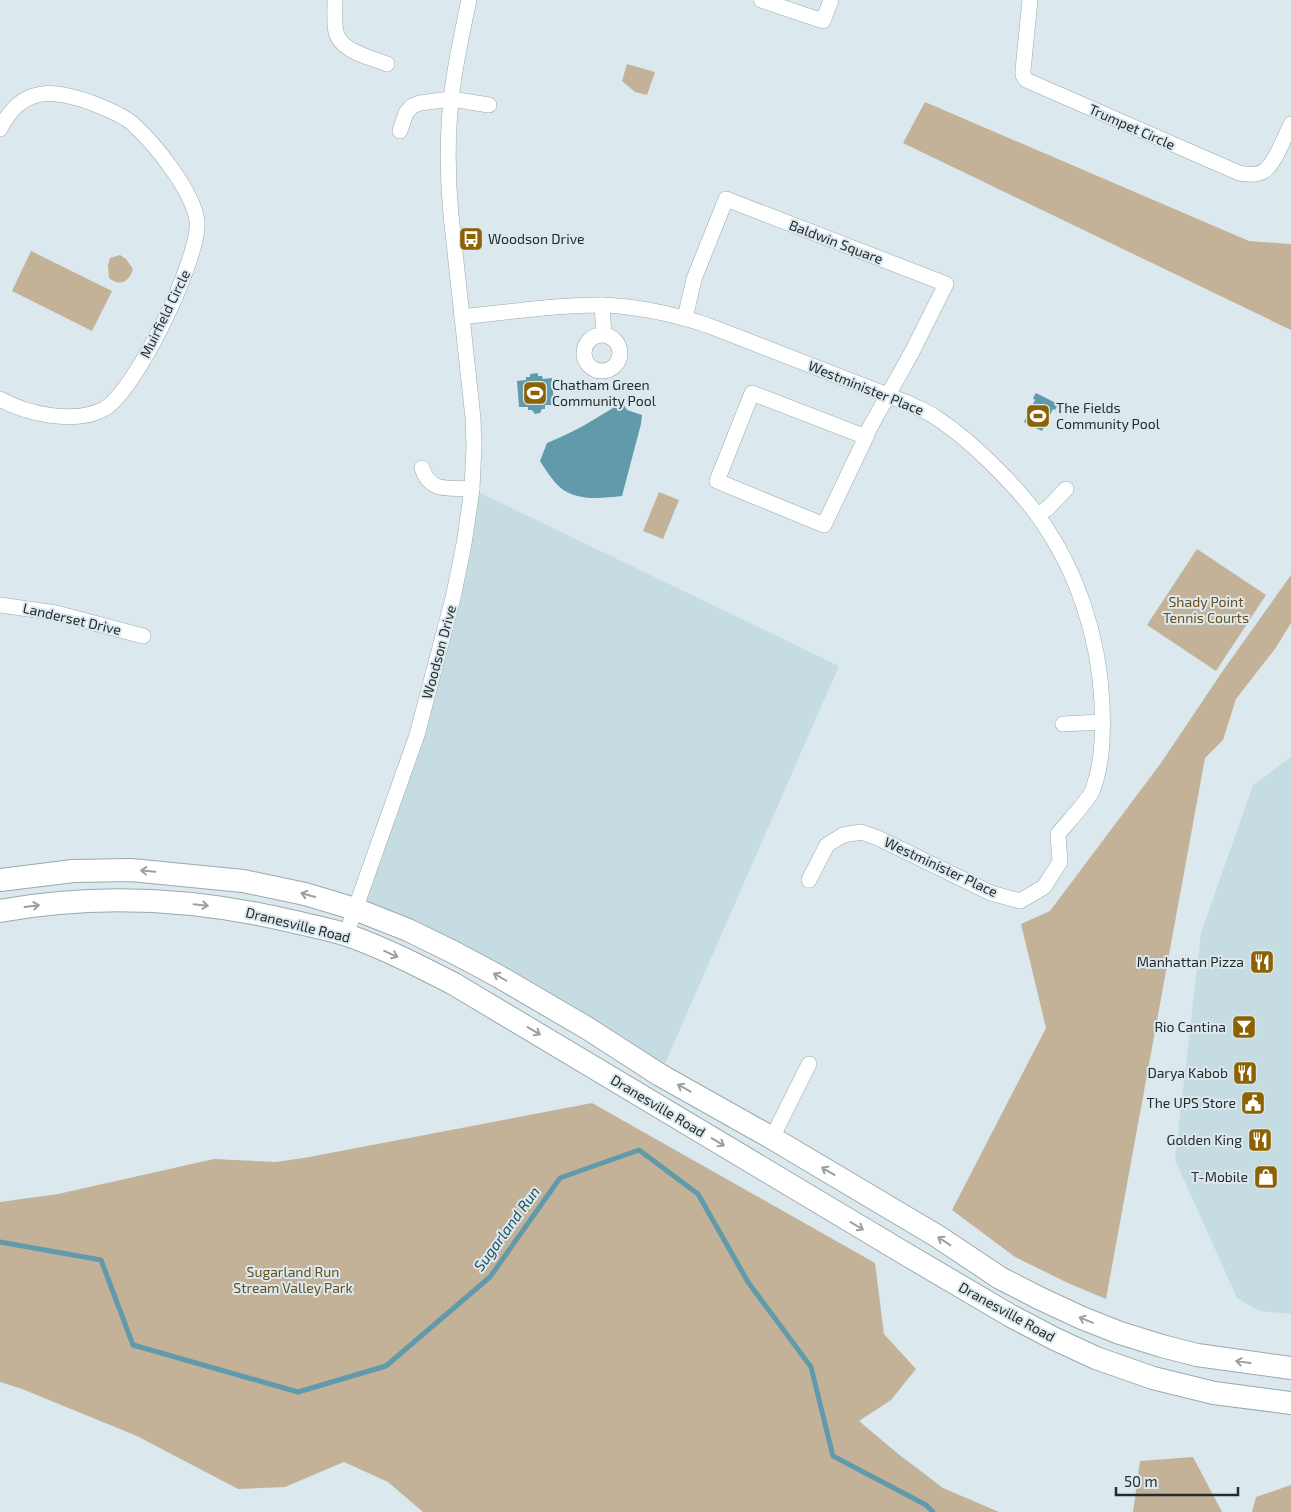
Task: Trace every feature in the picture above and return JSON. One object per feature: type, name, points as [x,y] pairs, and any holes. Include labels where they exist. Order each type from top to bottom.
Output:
[{"type":"main road","name":"Dranesville Road","points":[[0,880],[74,872],[131,870],[162,872],[243,881],[305,894],[355,909],[408,930],[498,976],[587,1028],[660,1075],[772,1138],[937,1236],[1000,1278],[1082,1318],[1120,1333],[1197,1355],[1291,1368]]},
{"type":"main road","name":"Dranesville Road","points":[[0,911],[54,903],[144,901],[236,910],[283,919],[346,935],[388,952],[454,984],[908,1256],[1054,1339],[1096,1358],[1153,1378],[1214,1392],[1291,1403]]},
{"type":"street","points":[[335,0],[336,31],[340,42],[350,49],[387,64]]},
{"type":"street","name":"Woodson Drive","points":[[346,935],[404,771],[425,705],[453,598],[464,544],[472,489],[473,418],[448,187],[451,99],[469,0]]},
{"type":"street","points":[[761,0],[823,21],[831,0]]},
{"type":"street","name":"Trumpet Circle","points":[[1030,0],[1023,70],[1026,80],[1247,175],[1256,174],[1268,169],[1291,124]]},
{"type":"street","name":"Muirfield Circle","points":[[0,129],[16,106],[28,98],[42,93],[62,94],[118,113],[133,124],[168,164],[188,193],[197,221],[191,259],[179,289],[137,371],[113,402],[103,410],[88,414],[50,416],[28,411],[0,399]]},
{"type":"street","points":[[400,131],[406,113],[412,106],[420,103],[451,99],[489,105]]},
{"type":"street","name":"Baldwin Square","points":[[685,318],[694,279],[726,199],[946,284],[912,352],[887,396]]},
{"type":"street","name":"Westminister Place","points":[[462,317],[560,306],[602,306],[630,308],[685,318],[707,325],[908,403],[934,416],[979,451],[1015,487],[1050,534],[1067,565],[1092,632],[1101,675],[1103,722],[1101,759],[1093,792],[1058,834],[1060,862],[1044,887],[1020,900],[991,893],[878,838],[861,832],[843,835],[828,845],[810,880]]},
{"type":"street","points":[[602,306],[604,334]]},
{"type":"street","points":[[866,437],[752,393],[717,481],[824,524],[887,396]]},
{"type":"street","points":[[422,468],[425,478],[433,485],[441,488],[472,489]]},
{"type":"street","points":[[1038,516],[1066,489]]},
{"type":"street","name":"Landerset Drive","points":[[0,605],[56,613],[143,636]]},
{"type":"street","points":[[1064,724],[1103,722]]},
{"type":"street","points":[[772,1138],[809,1064]]},
{"type":"shaded area","points":[[472,489],[839,666],[660,1075],[355,909],[404,771]]},
{"type":"shaded area","points":[[1291,757],[1291,1314],[1259,1311],[1237,1298],[1175,1160],[1201,933],[1253,785]]},
{"type":"green space","points":[[627,64],[655,72],[647,95],[635,92],[622,81]]},
{"type":"green space","points":[[925,102],[1249,241],[1291,244],[1291,330],[903,143]]},
{"type":"green space","points":[[31,251],[112,291],[92,331],[12,291]]},
{"type":"green space","points":[[120,255],[126,259],[133,269],[127,280],[120,283],[109,278],[108,265],[110,258]]},
{"type":"green space","points":[[659,492],[679,500],[663,539],[643,531]]},
{"type":"green space","name":"Shady Point Tennis Courts","points":[[1197,549],[1266,595],[1216,671],[1147,625]]},
{"type":"green space","points":[[1291,575],[1291,623],[1275,649],[1236,699],[1223,740],[1205,758],[1106,1299],[1015,1257],[952,1210],[1046,1028],[1021,924],[1050,911],[1161,763],[1222,672]]},
{"type":"green space","name":"Sugarland Run Stream Valley Park","points":[[592,1103],[875,1263],[884,1334],[916,1369],[891,1400],[859,1421],[943,1488],[999,1512],[423,1512],[388,1482],[344,1462],[285,1487],[238,1489],[137,1436],[22,1389],[0,1382],[0,1202],[58,1194],[214,1159],[275,1162],[304,1158]]},
{"type":"green space","points":[[1193,1457],[1222,1512],[1133,1512],[1140,1461]]},
{"type":"green space","points":[[1291,1485],[1291,1512],[1252,1512],[1256,1497]]},
{"type":"water","name":"Chatham Green Community Pool","points":[[538,373],[538,376],[542,376],[543,379],[552,378],[554,405],[545,405],[545,409],[535,414],[532,410],[528,410],[528,407],[519,407],[517,381],[526,380],[526,377],[530,377],[530,374]]},
{"type":"water","name":"The Fields Community Pool","points":[[1036,393],[1058,404],[1055,410],[1053,409],[1042,431],[1024,422],[1035,400],[1033,398]]},
{"type":"water","points":[[622,402],[627,410],[642,415],[622,496],[585,498],[565,491],[554,481],[540,461],[547,443],[586,424]]},
{"type":"waterway","name":"Sugarland Run","points":[[0,1242],[101,1260],[133,1345],[298,1392],[386,1366],[490,1277],[560,1178],[639,1150],[698,1194],[748,1282],[811,1367],[833,1456],[926,1505],[933,1512]]},
{"type":"place","name":"Woodson Drive","points":[[471,239]]},
{"type":"place","name":"Chatham Green Community Pool","points":[[535,393]]},
{"type":"place","name":"The Fields Community Pool","points":[[1038,416]]},
{"type":"place","name":"Manhattan Pizza","points":[[1262,962]]},
{"type":"place","name":"Rio Cantina","points":[[1244,1027]]},
{"type":"place","name":"Darya Kabob","points":[[1245,1073]]},
{"type":"place","name":"The UPS Store","points":[[1253,1103]]},
{"type":"place","name":"Golden King","points":[[1260,1140]]},
{"type":"place","name":"T-Mobile","points":[[1266,1177]]}]
